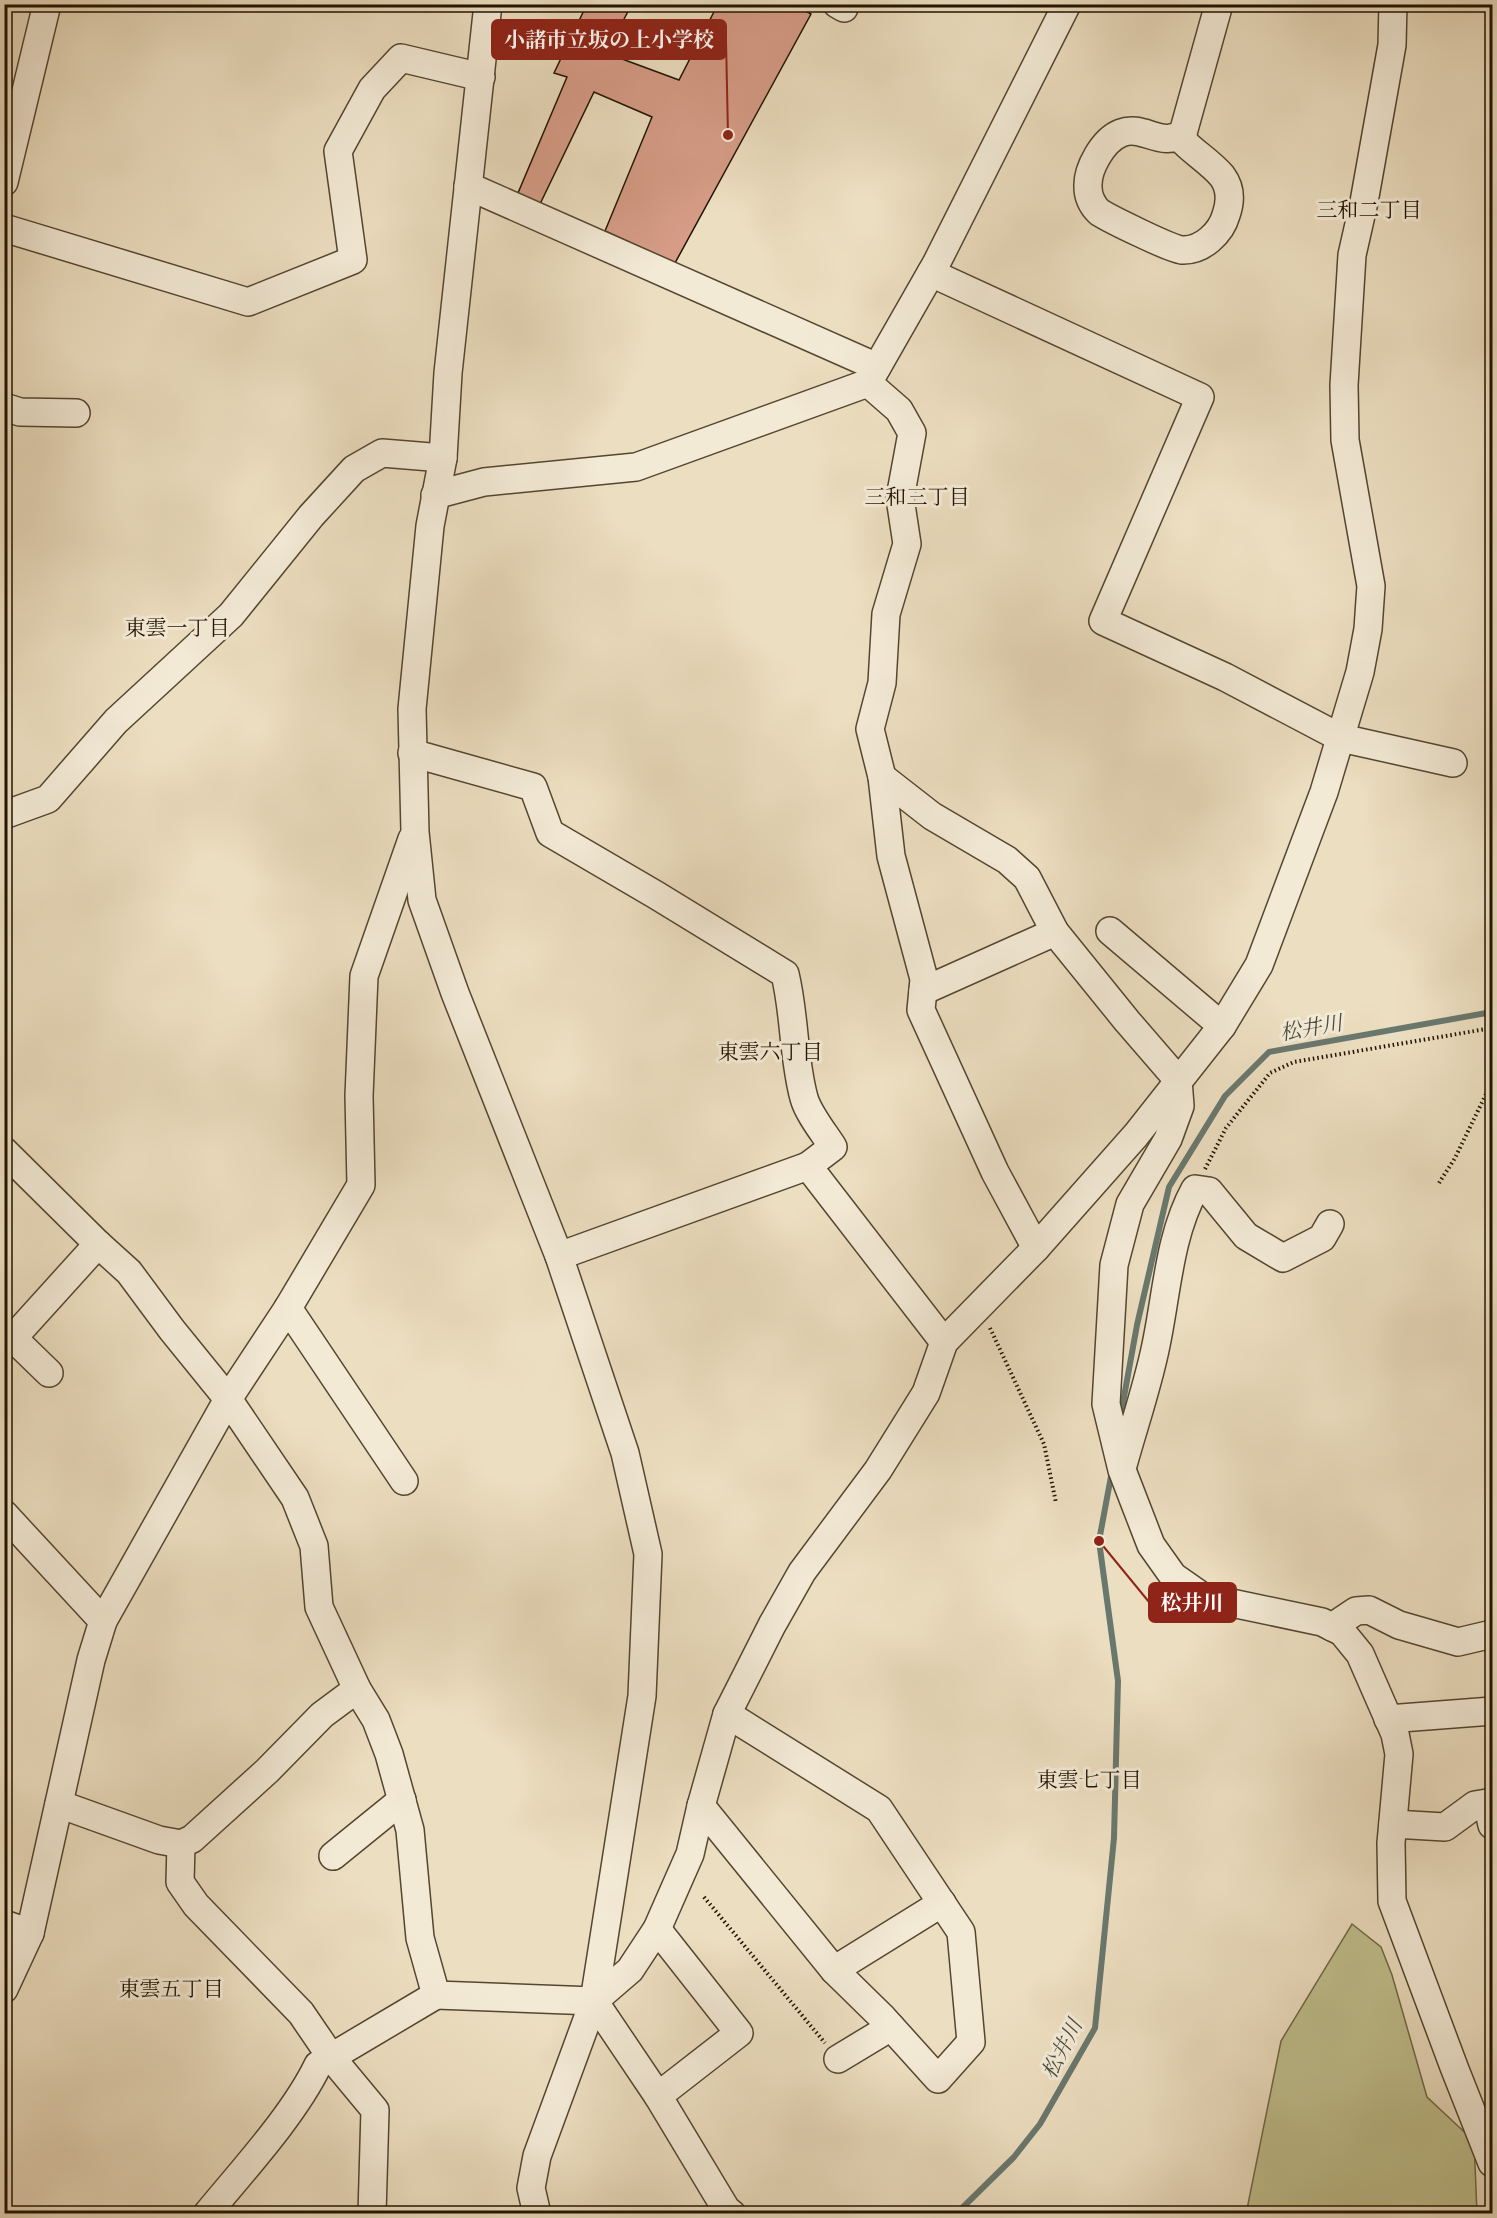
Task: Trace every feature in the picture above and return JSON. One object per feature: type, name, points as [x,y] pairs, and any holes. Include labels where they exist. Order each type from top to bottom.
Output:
[{"type":"street","points":[[4,182],[47,4]]},
{"type":"street","points":[[488,4],[448,373],[443,458],[435,495],[412,709],[415,832],[422,900],[455,993],[559,1256],[626,1453],[648,1554],[642,1696],[594,2001],[537,2156],[531,2188],[537,2214]]},
{"type":"street","points":[[435,495],[484,482],[636,467],[872,375],[931,273],[1067,4]]},
{"type":"street","points":[[1183,132],[1175,139],[1168,140],[1135,132],[1122,132],[1110,140],[1099,154],[1090,173],[1087,187],[1092,204],[1099,212],[1182,250],[1197,248],[1207,243],[1226,217],[1230,190],[1222,176],[1184,142],[1183,132],[1219,4]]},
{"type":"street","points":[[207,2214],[276,2128],[309,2083],[318,2065],[436,1995],[594,2001],[630,1970],[657,1929],[690,1854],[700,1806],[727,1714],[802,1572],[878,1470],[926,1393],[944,1342],[1036,1248],[1136,1135],[1222,1026],[1259,965],[1324,792],[1362,661],[1368,629],[1371,586],[1345,440],[1344,385],[1352,255],[1364,202],[1392,45],[1393,4]]},
{"type":"street","points":[[4,228],[248,302],[353,260],[338,151],[372,89],[401,58],[480,77]]},
{"type":"street","points":[[468,186],[872,375],[899,410],[912,433],[900,498],[907,544],[886,614],[882,683],[870,729],[882,777],[891,856],[924,979],[921,1010],[995,1172],[1036,1248]]},
{"type":"street","points":[[931,273],[1200,397],[1103,621],[1225,677],[1341,738],[1452,763]]},
{"type":"street","points":[[4,407],[20,412],[76,413]]},
{"type":"street","points":[[4,815],[48,799],[116,721],[231,615],[311,516],[354,469],[382,453],[443,458]]},
{"type":"street","points":[[412,753],[533,787],[550,833],[785,974],[790,995],[804,1101],[833,1147],[808,1166],[559,1256]]},
{"type":"street","points":[[882,777],[932,816],[1006,860],[1027,878],[1055,933],[1178,1080],[1180,1106],[1168,1139],[1130,1204],[1114,1265],[1106,1404],[1122,1470],[1151,1545],[1173,1576],[1203,1597],[1322,1622],[1342,1632],[1360,1654],[1395,1734],[1399,1754],[1393,1824],[1392,1901],[1492,2163]]},
{"type":"street","points":[[4,1989],[30,1933],[91,1660],[103,1621],[228,1399],[288,1308],[361,1185],[359,1096],[364,976],[415,832]]},
{"type":"street","points":[[1110,931],[1222,1026]]},
{"type":"street","points":[[923,991],[1055,933]]},
{"type":"street","points":[[4,1150],[129,1272],[228,1399],[295,1498],[314,1546],[319,1607],[357,1689],[376,1720],[402,1800],[410,1830],[420,1938],[436,1995]]},
{"type":"street","points":[[808,1166],[944,1342]]},
{"type":"street","points":[[1122,1470],[1156,1346],[1178,1226],[1195,1189],[1209,1191],[1246,1236],[1282,1258],[1322,1238],[1330,1224]]},
{"type":"street","points":[[49,1372],[13,1338],[98,1244]]},
{"type":"street","points":[[288,1308],[404,1481]]},
{"type":"street","points":[[9,1529],[103,1621]]},
{"type":"street","points":[[1332,1627],[1356,1611],[1369,1610],[1399,1625],[1458,1642],[1491,1636]]},
{"type":"street","points":[[59,1804],[159,1840],[181,1844],[192,1839],[267,1771],[322,1715],[357,1689]]},
{"type":"street","points":[[1388,1719],[1492,1712]]},
{"type":"street","points":[[700,1806],[834,1971],[891,2027],[938,2079],[971,2042],[961,1932],[879,1809],[727,1714]]},
{"type":"street","points":[[333,1856],[402,1800]]},
{"type":"street","points":[[1393,1824],[1445,1827],[1475,1805],[1487,1803],[1492,1825]]},
{"type":"street","points":[[181,1844],[180,1882],[196,1905],[301,2013],[331,2057],[375,2110],[372,2214]]},
{"type":"street","points":[[834,1971],[942,1903]]},
{"type":"street","points":[[4,1924],[30,1933]]},
{"type":"street","points":[[657,1929],[739,2033],[658,2096]]},
{"type":"street","points":[[594,2001],[658,2096],[726,2209],[732,2214]]},
{"type":"street","points":[[838,2060],[891,2027]]},
{"type":"path","points":[[1195,1189],[1226,1128],[1270,1073],[1294,1062],[1492,1028]]},
{"type":"path","points":[[1439,1183],[1455,1158],[1492,1084]]},
{"type":"path","points":[[977,1309],[991,1329],[1044,1444],[1056,1503]]},
{"type":"path","points":[[704,1897],[838,2060]]},
{"type":"green space","points":[[1352,1924],[1381,1947],[1392,1975],[1427,2097],[1474,2141],[1477,2213],[1246,2214],[1281,2041]]},
{"type":"building","points":[[587,4],[632,4],[606,53],[679,80],[718,4],[794,4],[811,14],[675,263],[605,231],[652,117],[594,92],[540,204],[518,193],[567,77],[554,73]]},
{"type":"waterway","name":"松井川","points":[[1120,1419],[1137,1325],[1169,1187],[1225,1096],[1269,1052],[1492,1012]]},
{"type":"waterway","name":"松井川","points":[[956,2214],[1014,2157],[1040,2124],[1095,2028],[1114,1838],[1118,1681],[1099,1541],[1112,1471]]},
{"type":"place","name":"小諸市立坂の上小学校","points":[[728,135]]},
{"type":"place","name":"松井川","points":[[1099,1541]]},
{"type":"district","name":"三和二丁目","points":[[1369,210]]},
{"type":"district","name":"三和三丁目","points":[[917,497]]},
{"type":"district","name":"東雲一丁目","points":[[177,628]]},
{"type":"district","name":"東雲六丁目","points":[[770,1052]]},
{"type":"district","name":"東雲七丁目","points":[[1089,1780]]},
{"type":"district","name":"東雲五丁目","points":[[171,1989]]}]
